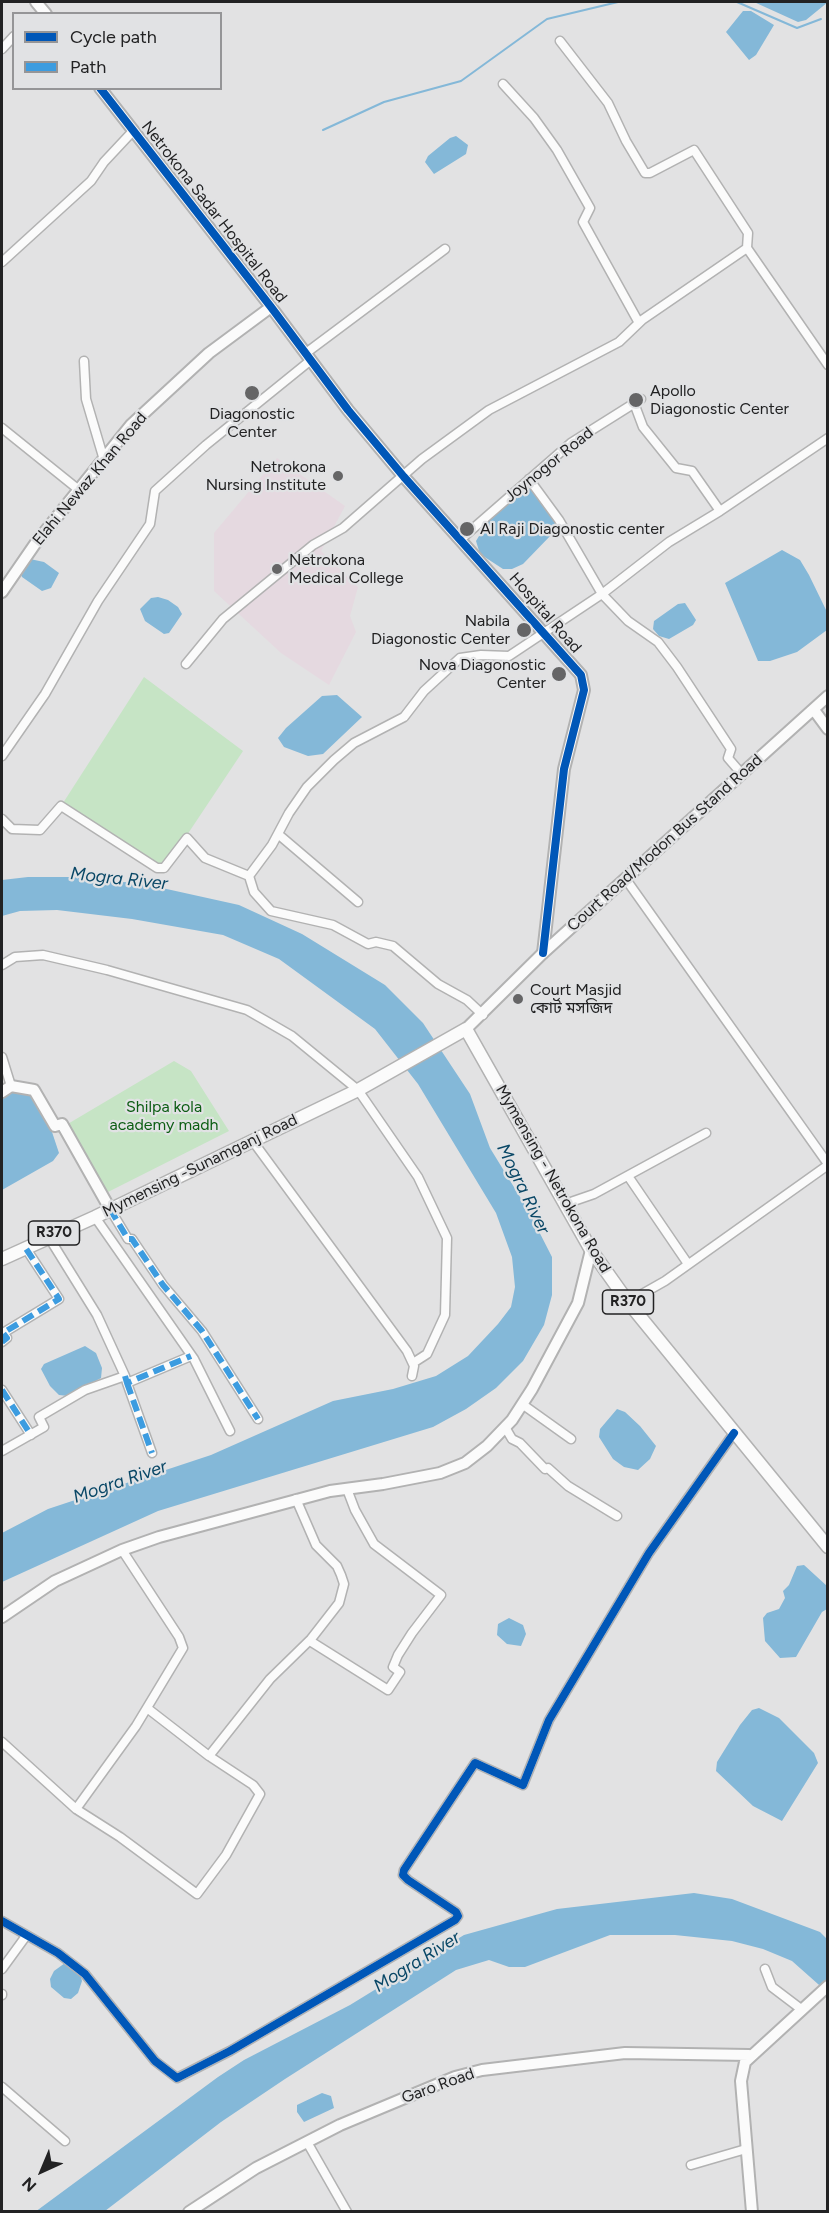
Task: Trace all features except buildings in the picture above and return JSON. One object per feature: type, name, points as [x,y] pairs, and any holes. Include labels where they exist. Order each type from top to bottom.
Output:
[{"type":"main road","name":"R370","points":[[362,1088],[466,1029]]},
{"type":"main road","name":"Mymensing - Netrokona Road","points":[[466,1029],[591,1250],[628,1302],[828,1547]]},
{"type":"main road","name":"Mymensing -Sunamganj Road","points":[[2,1258],[95,1217],[362,1088]]},
{"type":"street","points":[[560,41],[608,103],[626,141],[645,173],[650,173],[694,150],[748,233],[747,248],[828,365]]},
{"type":"street","points":[[503,84],[534,118],[557,150],[590,211],[583,222],[639,323]]},
{"type":"street","name":"Netrokona Sadar Hospital Road","points":[[102,90],[309,356]]},
{"type":"street","points":[[2,262],[91,181],[104,162],[133,131]]},
{"type":"street","points":[[186,664],[223,619],[313,545],[343,528],[422,459],[489,410],[619,342],[639,323],[747,248]]},
{"type":"street","points":[[2,756],[45,694],[98,601],[150,524],[155,491],[309,356],[444,249]]},
{"type":"street","name":"Elahi Newaz Khan Road","points":[[2,592],[35,544],[131,425],[209,353],[271,307]]},
{"type":"street","name":"Hospital Road","points":[[309,356],[348,410],[404,477],[581,675],[584,690],[564,769],[543,953]]},
{"type":"street","points":[[84,361],[86,399],[104,460]]},
{"type":"street","name":"Joynogor Road","points":[[461,539],[571,443],[638,401],[643,427],[664,450],[673,465],[692,471],[720,511]]},
{"type":"street","points":[[2,428],[79,490]]},
{"type":"street","points":[[249,876],[307,787],[333,760],[354,743],[404,717],[424,692],[460,658],[481,655],[509,656],[602,594],[669,542],[720,511],[828,438]]},
{"type":"street","points":[[529,479],[559,520],[602,594],[628,621],[658,642],[709,714],[731,749],[728,758],[741,772]]},
{"type":"street","name":"Court Road/Modon Bus Stand Road","points":[[466,1029],[483,1015],[543,953],[741,772],[828,696]]},
{"type":"street","points":[[814,710],[828,729]]},
{"type":"street","points":[[2,819],[12,829],[40,830],[61,806],[157,868],[164,868],[187,838],[205,858],[249,876]]},
{"type":"street","points":[[278,834],[358,902]]},
{"type":"street","points":[[249,876],[254,892],[271,911],[333,925],[368,944],[376,942],[393,946],[438,984],[467,1000],[483,1015]]},
{"type":"street","points":[[625,878],[828,1164],[688,1264],[628,1302]]},
{"type":"street","points":[[2,965],[15,957],[44,955],[107,970],[247,1010],[292,1036],[362,1088],[418,1177],[447,1238],[445,1315],[427,1354],[413,1363]]},
{"type":"street","points":[[2,1057],[6,1089],[34,1090],[55,1126],[62,1124],[128,1239],[132,1239],[163,1285],[202,1331],[258,1419]]},
{"type":"street","points":[[565,1204],[594,1194],[706,1134]]},
{"type":"street","points":[[252,1140],[363,1289],[413,1363],[412,1376]]},
{"type":"street","points":[[628,1176],[688,1264]]},
{"type":"street","points":[[95,1217],[191,1356],[230,1431]]},
{"type":"street","points":[[48,1236],[93,1308],[126,1380],[152,1453]]},
{"type":"street","points":[[2,1336],[59,1299],[25,1247]]},
{"type":"street","points":[[2,1617],[55,1581],[122,1550],[159,1537],[296,1499],[382,1484],[448,1469],[472,1457],[505,1427],[556,1349],[578,1303],[591,1250]]},
{"type":"street","points":[[2,1451],[44,1427],[39,1417],[86,1390],[126,1380],[191,1356]]},
{"type":"street","points":[[2,1389],[31,1435]]},
{"type":"street","points":[[522,1404],[571,1439]]},
{"type":"street","points":[[505,1427],[512,1439],[520,1443],[545,1469],[548,1468],[568,1486],[617,1516]]},
{"type":"street","points":[[2,1922],[58,1953],[86,1974],[155,2061],[177,2078],[230,2050],[455,1920],[458,1916],[456,1912],[408,1881],[403,1875],[404,1870],[475,1763],[523,1785],[549,1720],[645,1560],[734,1433]]},
{"type":"street","points":[[310,1641],[388,1690],[400,1672],[393,1667],[398,1655],[441,1595],[374,1544],[355,1510],[347,1489]]},
{"type":"street","points":[[208,1756],[270,1679],[310,1641],[339,1603],[344,1584],[336,1566],[316,1545],[296,1499]]},
{"type":"street","points":[[76,1809],[147,1708],[183,1648],[179,1637],[122,1550]]},
{"type":"street","points":[[2,1742],[76,1809],[120,1837],[197,1894],[226,1855],[260,1794],[253,1785],[208,1756],[147,1708]]},
{"type":"street","points":[[2,1969],[26,1936]]},
{"type":"street","points":[[765,1969],[772,1987],[803,2007]]},
{"type":"street","points":[[752,2211],[741,2080],[745,2062],[749,2055],[828,1986]]},
{"type":"street","name":"Garo Road","points":[[189,2211],[256,2168],[340,2125],[455,2077],[482,2070],[625,2053],[749,2055]]},
{"type":"street","points":[[2,2087],[65,2141]]},
{"type":"street","points":[[307,2142],[346,2211]]},
{"type":"street","points":[[691,2165],[746,2150]]},
{"type":"shaded area","name":"Netrokona Medical College","points":[[277,458],[345,506],[321,551],[358,587],[350,616],[356,632],[329,685],[281,653],[214,591],[214,533]]},
{"type":"green space","points":[[144,677],[243,751],[171,859],[166,864],[157,866],[63,803]]},
{"type":"green space","name":"Shilpa kola academy madh","points":[[174,1061],[191,1071],[229,1131],[104,1194],[66,1125]]},
{"type":"water","points":[[754,2],[828,2],[806,20],[798,22]]},
{"type":"water","points":[[743,11],[751,11],[774,25],[756,55],[749,60],[726,32]]},
{"type":"water","points":[[456,136],[468,145],[466,154],[434,174],[425,162],[428,156],[450,138]]},
{"type":"water","points":[[530,489],[537,493],[555,522],[554,532],[523,564],[512,569],[503,569],[480,554],[476,541],[490,518],[523,491]]},
{"type":"water","points":[[782,550],[800,560],[809,575],[827,612],[827,630],[797,652],[770,661],[758,661],[725,583]]},
{"type":"water","points":[[30,559],[44,562],[59,573],[51,588],[42,591],[22,577],[20,572]]},
{"type":"water","points":[[158,597],[178,607],[182,614],[169,633],[164,634],[145,621],[140,609],[151,598]]},
{"type":"water","points":[[685,603],[696,620],[693,625],[669,639],[659,636],[653,629],[654,621],[678,604]]},
{"type":"water","points":[[337,695],[362,717],[323,754],[308,756],[284,747],[278,738],[286,728],[322,696]]},
{"type":"water","points":[[28,877],[73,877],[144,884],[239,905],[302,934],[385,985],[423,1023],[470,1094],[490,1148],[528,1210],[552,1257],[552,1295],[544,1325],[523,1361],[496,1388],[466,1409],[433,1427],[158,1511],[2,1582],[2,1533],[48,1509],[211,1455],[333,1401],[393,1389],[436,1376],[468,1356],[498,1324],[511,1307],[515,1287],[512,1257],[496,1213],[418,1084],[375,1029],[279,959],[223,935],[132,919],[57,910],[20,911],[2,916],[2,880]]},
{"type":"water","points":[[16,1090],[31,1094],[45,1111],[59,1153],[53,1161],[2,1190],[2,1096]]},
{"type":"water","points":[[85,1346],[96,1353],[102,1368],[101,1378],[68,1396],[59,1395],[50,1386],[41,1369],[44,1364]]},
{"type":"water","points":[[617,1409],[625,1412],[640,1426],[656,1446],[650,1459],[638,1470],[624,1467],[613,1459],[599,1437],[600,1429]]},
{"type":"water","points":[[804,1565],[827,1586],[827,1609],[822,1612],[796,1657],[780,1658],[765,1641],[763,1618],[767,1613],[779,1609],[785,1598],[783,1591],[789,1585],[797,1566]]},
{"type":"water","points":[[509,1618],[523,1625],[526,1634],[521,1646],[507,1644],[497,1635],[498,1624]]},
{"type":"water","points":[[759,1708],[779,1718],[814,1753],[818,1763],[782,1821],[753,1806],[716,1771],[717,1762],[740,1725],[752,1710]]},
{"type":"water","points":[[694,1893],[732,1899],[820,1932],[827,1939],[827,1992],[792,1961],[763,1949],[732,1941],[675,1935],[610,1935],[525,1967],[509,1967],[489,1960],[456,1970],[285,2079],[221,2122],[105,2211],[35,2212],[244,2060],[350,2005],[464,1935],[557,1909]]},
{"type":"water","points":[[65,1963],[80,1973],[82,1981],[78,1993],[71,1999],[64,1998],[51,1987],[50,1979],[54,1971]]},
{"type":"water","points":[[322,2093],[331,2096],[334,2108],[304,2122],[297,2112],[297,2105]]},
{"type":"waterway","points":[[323,130],[384,102],[461,81],[547,19],[618,2]]},
{"type":"waterway","points":[[737,2],[797,28],[821,19]]},
{"type":"marked path","points":[[110,1209],[128,1239],[132,1239],[163,1285],[202,1331],[258,1419]]},
{"type":"marked path","points":[[2,1342],[7,1338],[3,1333],[59,1299],[25,1247]]},
{"type":"marked path","points":[[125,1376],[127,1383],[191,1356]]},
{"type":"marked path","points":[[127,1383],[152,1453]]},
{"type":"marked path","points":[[2,1390],[31,1435]]},
{"type":"cycle path","points":[[102,90],[271,307],[348,410],[404,477],[581,675],[584,690],[564,769],[543,953]]},
{"type":"cycle path","points":[[2,1921],[58,1953],[85,1974],[155,2061],[177,2078],[230,2051],[455,1920],[458,1916],[456,1912],[408,1880],[403,1875],[404,1870],[475,1763],[523,1785],[549,1720],[649,1553],[734,1433]]},
{"type":"place","name":"Diagonostic Center","points":[[252,393]]},
{"type":"place","name":"Apollo Diagonostic Center","points":[[636,400]]},
{"type":"place","name":"Netrokona Nursing Institute","points":[[338,476]]},
{"type":"place","name":"Al Raji Diagonostic center","points":[[467,529]]},
{"type":"place","name":"Netrokona Medical College","points":[[277,569]]},
{"type":"place","name":"Nabila Diagonostic Center","points":[[524,630]]},
{"type":"place","name":"Nova Diagonostic Center","points":[[559,674]]},
{"type":"place","name":"Court Masjid কোর্ট মসজিদ","points":[[518,999]]},
{"type":"water label","name":"Mogra River","points":[[119,879]]},
{"type":"water label","name":"Mogra River","points":[[523,1189]]},
{"type":"water label","name":"Mogra River","points":[[120,1482]]},
{"type":"water label","name":"Mogra River","points":[[417,1962]]}]
